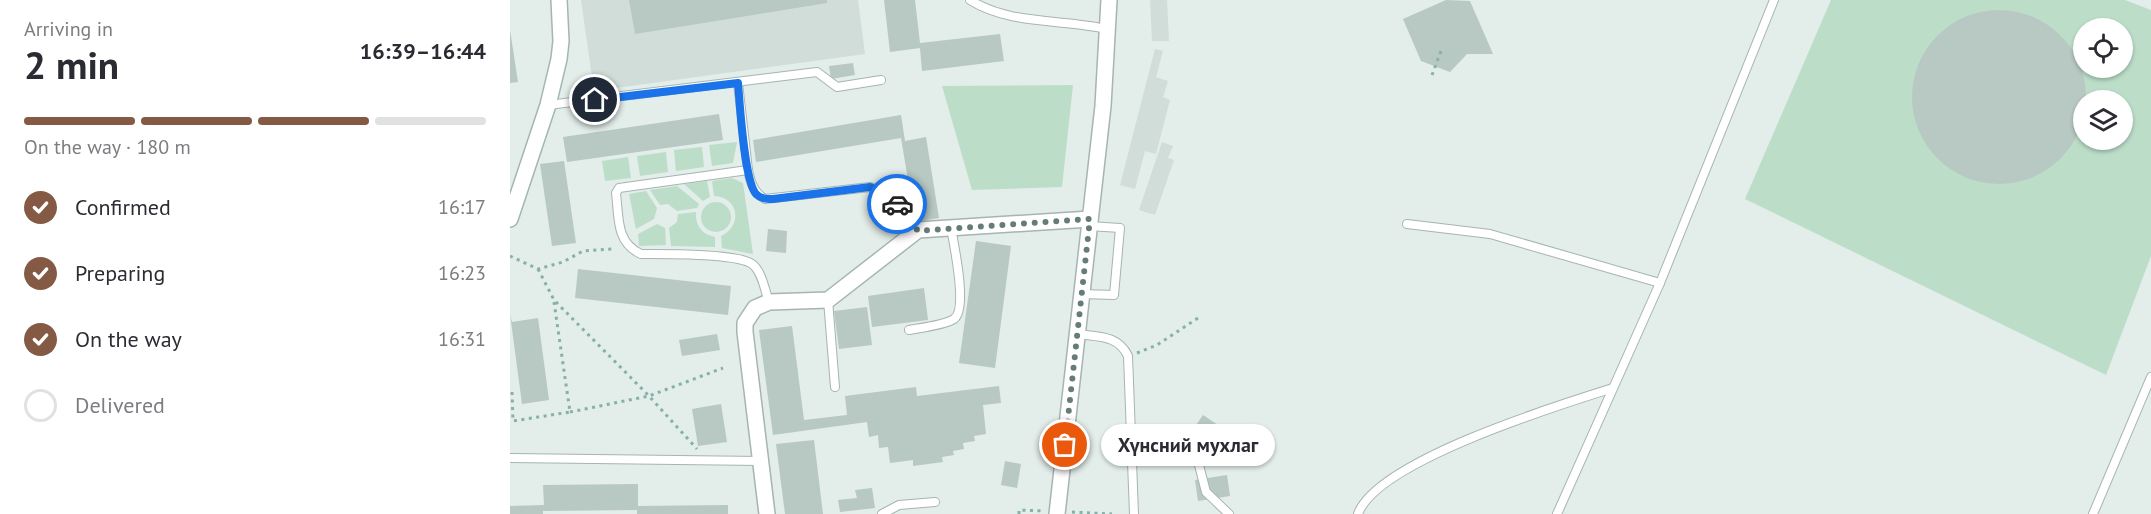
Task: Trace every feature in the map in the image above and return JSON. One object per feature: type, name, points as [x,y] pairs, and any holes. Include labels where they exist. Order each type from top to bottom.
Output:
[{"type":"street","points":[[510,219],[548,105],[561,41],[559,0]]},
{"type":"street","points":[[1057,514],[1103,106],[1109,0]]},
{"type":"street","points":[[767,514],[746,323],[755,308],[769,302],[828,300],[918,231],[1090,222]]},
{"type":"lane","points":[[970,0],[987,9],[1004,14],[1107,29]]},
{"type":"lane","points":[[1557,514],[1660,283],[1774,0]]},
{"type":"lane","points":[[548,105],[817,72],[837,87],[881,80]]},
{"type":"lane","points":[[738,83],[748,170],[752,187],[758,195],[765,199],[870,187],[884,193],[896,203],[918,231]]},
{"type":"lane","points":[[748,170],[626,185],[619,188],[616,193],[622,239],[630,249],[641,254],[745,260],[754,264],[769,302]]},
{"type":"lane","points":[[1082,294],[1114,295],[1120,228],[1090,222]]},
{"type":"lane","points":[[1407,224],[1490,234],[1660,283]]},
{"type":"lane","points":[[909,330],[953,320],[959,313],[961,299],[951,228]]},
{"type":"lane","points":[[828,300],[835,387]]},
{"type":"lane","points":[[1078,334],[1114,340],[1124,346],[1128,356],[1134,514]]},
{"type":"lane","points":[[2093,514],[2151,377]]},
{"type":"lane","points":[[1358,514],[1369,496],[1398,474],[1450,447],[1557,406],[1613,388]]},
{"type":"lane","points":[[1131,430],[1179,430],[1193,442],[1206,492],[1229,514]]},
{"type":"lane","points":[[510,458],[761,461]]},
{"type":"lane","points":[[882,514],[899,505],[935,502]]},
{"type":"path","points":[[1432,75],[1441,51]]},
{"type":"path","points":[[538,269],[563,262],[583,251],[613,249]]},
{"type":"path","points":[[510,256],[538,269],[554,300],[649,396],[708,461]]},
{"type":"path","points":[[554,300],[570,412]]},
{"type":"path","points":[[1128,356],[1157,345],[1198,318]]},
{"type":"path","points":[[512,392],[512,421],[649,396],[723,368]]},
{"type":"shaded area","points":[[581,0],[858,0],[865,54],[594,91]]},
{"type":"shaded area","points":[[1150,0],[1167,0],[1169,41],[1152,41]]},
{"type":"shaded area","points":[[1155,49],[1163,51],[1156,77],[1168,81],[1163,97],[1170,100],[1156,154],[1145,151],[1135,189],[1120,185]]},
{"type":"shaded area","points":[[1162,142],[1173,146],[1168,158],[1174,160],[1155,215],[1139,210]]},
{"type":"green space","points":[[1831,0],[2125,0],[2151,10],[2151,256],[2106,375],[1745,199]]},
{"type":"green space","points":[[1073,85],[1062,187],[972,190],[942,86]]},
{"type":"green space","points":[[737,142],[733,163],[712,166],[709,145]]},
{"type":"green space","points":[[702,147],[704,167],[676,171],[674,150]]},
{"type":"green space","points":[[666,152],[668,172],[640,176],[637,156]]},
{"type":"green space","points":[[628,157],[631,178],[605,181],[602,161]]},
{"type":"green space","points":[[732,178],[743,183],[753,254],[722,248],[721,236],[733,226],[735,213],[729,201],[714,196],[712,181]]},
{"type":"green space","points":[[707,181],[710,197],[703,201],[684,184]]},
{"type":"green space","points":[[677,186],[699,204],[697,208],[677,211],[668,204],[660,205],[650,190]]},
{"type":"green space","points":[[646,191],[657,208],[654,219],[636,229],[629,194]]},
{"type":"green space","points":[[716,202],[727,206],[731,217],[727,228],[716,232],[705,228],[701,217],[705,206]]},
{"type":"green space","points":[[696,212],[700,228],[706,234],[715,237],[715,247],[671,246],[669,228],[677,222],[678,214]]},
{"type":"green space","points":[[657,224],[665,228],[666,245],[639,246],[638,234]]},
{"type":"building","points":[[629,0],[827,0],[827,3],[635,34]]},
{"type":"building","points":[[884,0],[915,0],[920,43],[1000,34],[1004,61],[922,71],[920,48],[890,52]]},
{"type":"building","points":[[1446,0],[1470,1],[1493,54],[1467,54],[1450,72],[1421,61],[1403,19]]},
{"type":"building","points":[[1982,11],[2016,11],[2048,24],[2073,50],[2073,78],[2084,78],[2086,90],[2073,90],[2072,146],[2048,170],[2016,183],[1982,183],[1950,170],[1926,146],[1913,114],[1913,80],[1926,48],[1950,24]]},
{"type":"building","points":[[510,30],[518,82],[510,83]]},
{"type":"building","points":[[853,63],[855,75],[831,79],[829,66]]},
{"type":"building","points":[[719,114],[723,140],[567,162],[563,137]]},
{"type":"building","points":[[901,115],[905,141],[926,137],[939,218],[915,222],[901,138],[756,162],[753,140]]},
{"type":"building","points":[[564,161],[576,243],[552,246],[540,164]]},
{"type":"building","points":[[768,229],[787,231],[786,253],[766,251]]},
{"type":"building","points":[[976,241],[1011,246],[995,368],[959,363]]},
{"type":"building","points":[[578,269],[731,286],[728,315],[575,298]]},
{"type":"building","points":[[924,288],[928,320],[872,327],[868,296]]},
{"type":"building","points":[[867,307],[872,345],[839,349],[834,311]]},
{"type":"building","points":[[510,314],[512,322],[538,318],[549,400],[522,404]]},
{"type":"building","points":[[792,326],[804,420],[847,415],[845,396],[916,387],[917,396],[999,386],[1001,403],[983,405],[986,434],[974,436],[975,441],[963,443],[964,449],[953,451],[954,455],[942,457],[943,462],[913,466],[913,460],[890,463],[888,447],[879,448],[878,435],[869,437],[867,422],[773,435],[759,330]]},
{"type":"building","points":[[717,334],[720,350],[682,356],[679,340]]},
{"type":"building","points":[[721,404],[727,442],[698,446],[692,409]]},
{"type":"building","points":[[1203,415],[1233,435],[1223,451],[1198,434],[1194,428]]},
{"type":"building","points":[[814,440],[823,514],[785,514],[776,444]]},
{"type":"building","points":[[1005,461],[1021,464],[1017,488],[1001,485]]},
{"type":"building","points":[[1227,475],[1230,496],[1198,501],[1195,480]]},
{"type":"building","points":[[638,484],[638,506],[728,505],[728,514],[637,514],[637,510],[543,511],[543,514],[510,514],[510,506],[544,505],[543,485]]},
{"type":"building","points":[[872,488],[875,508],[840,512],[838,500],[857,498],[855,490]]},
{"type":"way so far","points":[[897,204],[918,231],[1090,219],[1065,445]]},
{"type":"place","name":"Хүнсний мухлаг","points":[[1065,445]]},
{"type":"route","points":[[595,100],[738,83],[748,170],[752,187],[758,195],[765,199],[773,199],[870,187],[884,193],[897,204]]}]
